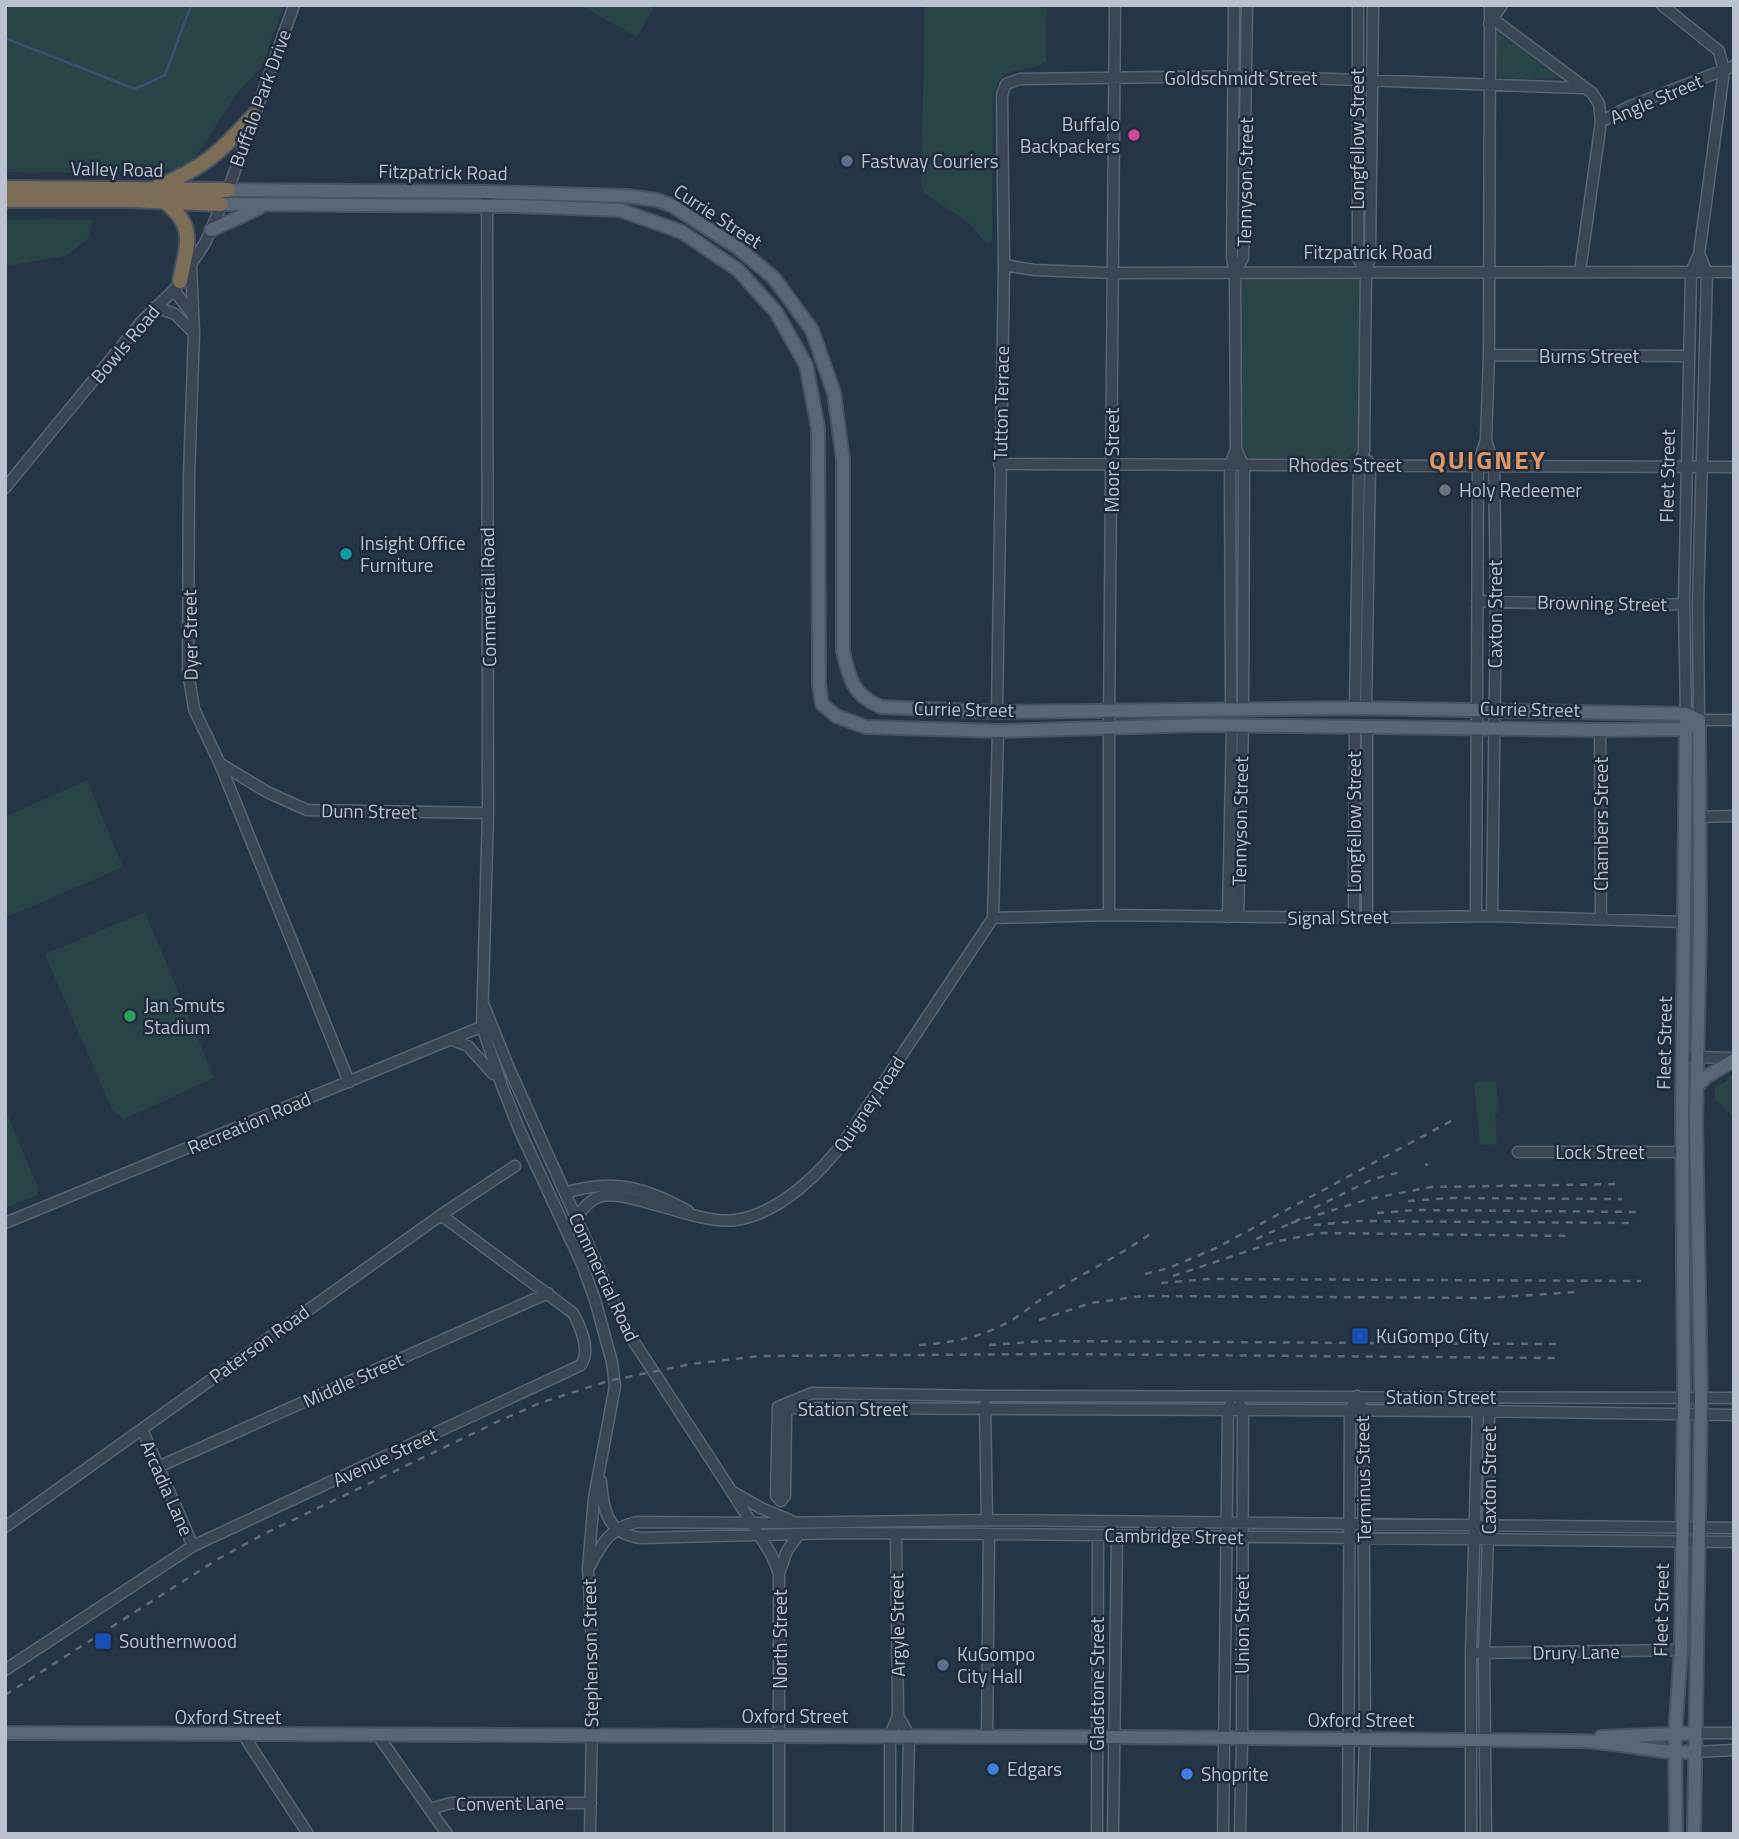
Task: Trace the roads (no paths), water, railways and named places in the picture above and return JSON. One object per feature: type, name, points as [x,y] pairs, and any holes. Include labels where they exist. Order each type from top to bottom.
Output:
[{"type":"highway","points":[[151,189],[196,170],[215,156],[254,115]]},
{"type":"highway","name":"Valley Road","points":[[5,187],[228,190]]},
{"type":"highway","name":"Valley Road","points":[[5,200],[221,204]]},
{"type":"highway","points":[[164,201],[178,212],[186,223],[189,236],[177,286]]},
{"type":"main road","name":"Fitzpatrick Road","points":[[228,190],[487,192],[627,196],[657,200]]},
{"type":"main road","name":"Currie Street","points":[[657,200],[673,206],[738,247],[774,278],[812,330],[834,393],[843,460],[843,650],[849,678],[865,700],[881,706],[997,712],[1494,709],[1686,714],[1699,720]]},
{"type":"main road","name":"Fitzpatrick Road","points":[[221,204],[620,210]]},
{"type":"main road","points":[[211,230],[266,205]]},
{"type":"main road","name":"Currie Street","points":[[620,210],[682,232],[738,270],[776,312],[806,365],[818,428],[818,684],[822,704],[836,716],[866,727],[998,731],[1109,726],[1686,729]]},
{"type":"main road","name":"Fleet Street","points":[[1675,1834],[1675,1734],[1681,1650],[1684,1414],[1682,1112],[1686,714]]},
{"type":"main road","points":[[1686,729],[1699,720]]},
{"type":"main road","name":"Fleet Street","points":[[1694,1834],[1701,1398],[1696,1122],[1699,720]]},
{"type":"main road","points":[[1684,986],[1699,986]]},
{"type":"main road","points":[[1697,1088],[1706,1077],[1734,1059]]},
{"type":"main road","points":[[1684,1317],[1699,1317]]},
{"type":"main road","name":"Oxford Street","points":[[5,1733],[379,1737],[592,1734],[1486,1739],[1584,1741],[1676,1753],[1694,1752]]},
{"type":"main road","name":"Oxford Street","points":[[1584,1741],[1595,1738],[1695,1733]]},
{"type":"street","name":"Buffalo Park Drive","points":[[228,190],[293,5]]},
{"type":"street","name":"Moore Street","points":[[1110,915],[1109,711],[1115,5]]},
{"type":"street","name":"Tennyson Street","points":[[1234,5],[1232,258],[1235,272],[1236,449],[1230,466],[1237,709]]},
{"type":"street","name":"Tennyson Street","points":[[1235,272],[1243,258],[1247,5]]},
{"type":"street","name":"Longfellow Street","points":[[1358,5],[1358,259],[1366,271]]},
{"type":"street","name":"Longfellow Street","points":[[1360,708],[1373,5]]},
{"type":"street","name":"Caxton Street","points":[[1476,916],[1478,465],[1486,440],[1489,355],[1490,5]]},
{"type":"street","points":[[1502,5],[1491,22],[1538,51],[1582,88],[1592,93],[1599,104],[1601,122]]},
{"type":"street","points":[[1662,5],[1719,51],[1724,71]]},
{"type":"street","name":"Angle Street","points":[[1580,271],[1601,122],[1628,107],[1734,66]]},
{"type":"street","name":"Fleet Street","points":[[1686,714],[1684,604],[1691,272],[1699,254],[1724,71]]},
{"type":"street","name":"Goldschmidt Street","points":[[1002,95],[1006,85],[1020,79],[1233,76],[1582,88]]},
{"type":"street","name":"Tutton Terrace","points":[[997,712],[1004,264],[1002,95]]},
{"type":"street","name":"Bowls Road","points":[[5,488],[155,307],[177,286],[211,230],[228,190]]},
{"type":"street","name":"Commercial Road","points":[[487,192],[488,813],[482,1003],[502,1086],[582,1264],[596,1300],[612,1362],[615,1386],[600,1473]]},
{"type":"street","name":"Fleet Street","points":[[1699,254],[1707,272],[1700,468],[1699,720]]},
{"type":"street","name":"Fitzpatrick Road","points":[[1004,264],[1034,270],[1112,272],[1734,272]]},
{"type":"street","name":"Dyer Street","points":[[191,266],[194,332],[189,476],[188,671],[194,709],[220,764],[349,1082]]},
{"type":"street","points":[[177,286],[193,315]]},
{"type":"street","points":[[155,307],[176,314],[194,332]]},
{"type":"street","name":"Burns Street","points":[[1489,355],[1688,356]]},
{"type":"street","name":"Caxton Street","points":[[1486,440],[1494,466],[1496,601],[1492,916]]},
{"type":"street","name":"Tennyson Street","points":[[1236,449],[1244,466],[1237,709]]},
{"type":"street","name":"Rhodes Street","points":[[999,464],[1734,467]]},
{"type":"street","name":"Browning Street","points":[[1477,601],[1629,606],[1684,604]]},
{"type":"street","name":"Currie Street","points":[[1699,720],[1734,720]]},
{"type":"street","name":"Tennyson Street","points":[[1233,917],[1237,726]]},
{"type":"street","name":"Longfellow Street","points":[[1361,726],[1367,918]]},
{"type":"street","name":"Longfellow Street","points":[[1354,918],[1361,726]]},
{"type":"street","name":"Chambers Street","points":[[1600,730],[1601,918]]},
{"type":"street","points":[[993,918],[998,731]]},
{"type":"street","name":"Dunn Street","points":[[220,764],[267,792],[307,810],[488,813]]},
{"type":"street","points":[[1699,817],[1734,816]]},
{"type":"street","name":"Signal Street","points":[[993,918],[1110,915],[1354,918],[1492,916],[1683,922]]},
{"type":"street","name":"Quigney Road","points":[[576,1218],[586,1204],[602,1195],[623,1197],[694,1215],[735,1220],[765,1211],[797,1191],[817,1174],[848,1136],[993,918]]},
{"type":"street","name":"Commercial Road","points":[[487,1025],[508,1066],[626,1331],[732,1492],[757,1535]]},
{"type":"street","name":"Recreation Road","points":[[5,1223],[487,1025]]},
{"type":"street","points":[[452,1040],[474,1051],[502,1086]]},
{"type":"street","points":[[1684,1058],[1734,1059]]},
{"type":"street","name":"Lock Street","points":[[1518,1152],[1682,1152]]},
{"type":"street","name":"Paterson Road","points":[[5,1527],[441,1215],[515,1166]]},
{"type":"street","name":"Quigney Road","points":[[565,1194],[611,1184],[658,1196],[694,1215]]},
{"type":"street","name":"Avenue Street","points":[[5,1670],[193,1546],[581,1365],[586,1356],[585,1348],[573,1313],[441,1215]]},
{"type":"street","name":"Middle Street","points":[[159,1467],[548,1293]]},
{"type":"street","name":"Station Street","points":[[1734,1398],[812,1393],[782,1403],[778,1407],[776,1499],[781,1501],[785,1496],[786,1415],[789,1409],[1350,1410],[1734,1415]]},
{"type":"street","name":"Union Street","points":[[1234,1395],[1242,1410],[1240,1834]]},
{"type":"street","name":"Union Street","points":[[1223,1834],[1227,1410],[1234,1395]]},
{"type":"street","points":[[985,1396],[987,1520]]},
{"type":"street","points":[[1290,1410],[1291,1396]]},
{"type":"street","name":"Terminus Street","points":[[1348,1834],[1350,1410],[1357,1396]]},
{"type":"street","name":"Terminus Street","points":[[1357,1396],[1363,1411],[1365,1739],[1362,1834]]},
{"type":"street","name":"Caxton Street","points":[[1471,1834],[1471,1653],[1476,1411],[1483,1398]]},
{"type":"street","name":"Caxton Street","points":[[1483,1398],[1489,1412],[1489,1527],[1484,1653],[1486,1834]]},
{"type":"street","name":"Arcadia Lane","points":[[142,1429],[193,1546]]},
{"type":"street","points":[[588,1568],[608,1535],[617,1528],[610,1522],[605,1511],[600,1473]]},
{"type":"street","name":"Stephenson Street","points":[[590,1834],[593,1660],[588,1568],[594,1498],[600,1473]]},
{"type":"street","points":[[732,1492],[799,1529],[779,1573]]},
{"type":"street","name":"Cambridge Street","points":[[1351,1531],[1242,1524],[987,1520],[799,1529],[757,1535],[641,1538],[623,1534],[617,1528],[637,1522],[751,1523],[799,1529],[896,1534],[1242,1536],[1475,1526],[1682,1534],[1699,1541],[1734,1542]]},
{"type":"street","name":"Cambridge Street","points":[[1364,1531],[1475,1539],[1682,1534],[1700,1527],[1734,1528]]},
{"type":"street","name":"Argyle Street","points":[[890,1834],[890,1735],[898,1716],[896,1534]]},
{"type":"street","points":[[987,1736],[989,1534]]},
{"type":"street","name":"North Street","points":[[757,1535],[771,1554],[779,1573],[779,1834]]},
{"type":"street","name":"Gladstone Street","points":[[1097,1834],[1098,1535]]},
{"type":"street","name":"Gladstone Street","points":[[1113,1834],[1117,1536]]},
{"type":"street","name":"Drury Lane","points":[[1471,1653],[1681,1650]]},
{"type":"street","name":"Argyle Street","points":[[898,1716],[909,1735]]},
{"type":"street","name":"Oxford Street","points":[[1695,1733],[1734,1733]]},
{"type":"street","points":[[907,1834],[909,1735]]},
{"type":"street","points":[[244,1736],[308,1834]]},
{"type":"street","points":[[379,1737],[447,1834]]},
{"type":"street","name":"Oxford Street","points":[[1694,1752],[1734,1751]]},
{"type":"street","name":"Convent Lane","points":[[430,1809],[451,1803],[591,1803]]},
{"type":"waterway","points":[[5,38],[135,89],[165,75],[191,5]]},
{"type":"railway","points":[[1145,1274],[1169,1268],[1216,1248],[1451,1121]]},
{"type":"railway","points":[[1314,1208],[1373,1179],[1401,1172]]},
{"type":"railway","points":[[1291,1223],[1369,1199],[1431,1187],[1622,1184]]},
{"type":"railway","points":[[1408,1201],[1452,1198],[1622,1199]]},
{"type":"railway","points":[[1377,1213],[1416,1210],[1636,1212]]},
{"type":"railway","points":[[1256,1239],[1300,1219]]},
{"type":"railway","points":[[1314,1225],[1360,1221],[1636,1223]]},
{"type":"railway","points":[[919,1345],[967,1338],[1001,1326],[1050,1293],[1153,1232]]},
{"type":"railway","points":[[1173,1276],[1275,1242],[1317,1233],[1571,1236]]},
{"type":"railway","points":[[1161,1283],[1208,1279],[1641,1281]]},
{"type":"railway","points":[[1039,1320],[1091,1303],[1142,1296],[1488,1298],[1574,1292]]},
{"type":"railway","points":[[989,1345],[1045,1341],[1556,1344]]},
{"type":"railway","points":[[5,1695],[218,1559],[264,1534],[501,1420],[540,1403],[608,1381],[691,1364],[760,1356],[1055,1354],[1556,1358]]},
{"type":"place","name":"Buffalo Backpackers","points":[[1134,135]]},
{"type":"place","name":"Fastway Couriers","points":[[847,161]]},
{"type":"place","name":"Holy Redeemer","points":[[1445,490]]},
{"type":"place","name":"Insight Office Furniture","points":[[346,554]]},
{"type":"place","name":"Jan Smuts Stadium","points":[[130,1016]]},
{"type":"place","name":"KuGompo City","points":[[1360,1336]]},
{"type":"place","name":"Southernwood","points":[[103,1641]]},
{"type":"place","name":"KuGompo City Hall","points":[[943,1665]]},
{"type":"place","name":"Edgars","points":[[993,1769]]},
{"type":"place","name":"Shoprite","points":[[1187,1774]]},
{"type":"district","name":"QUIGNEY","points":[[1488,460]]}]
